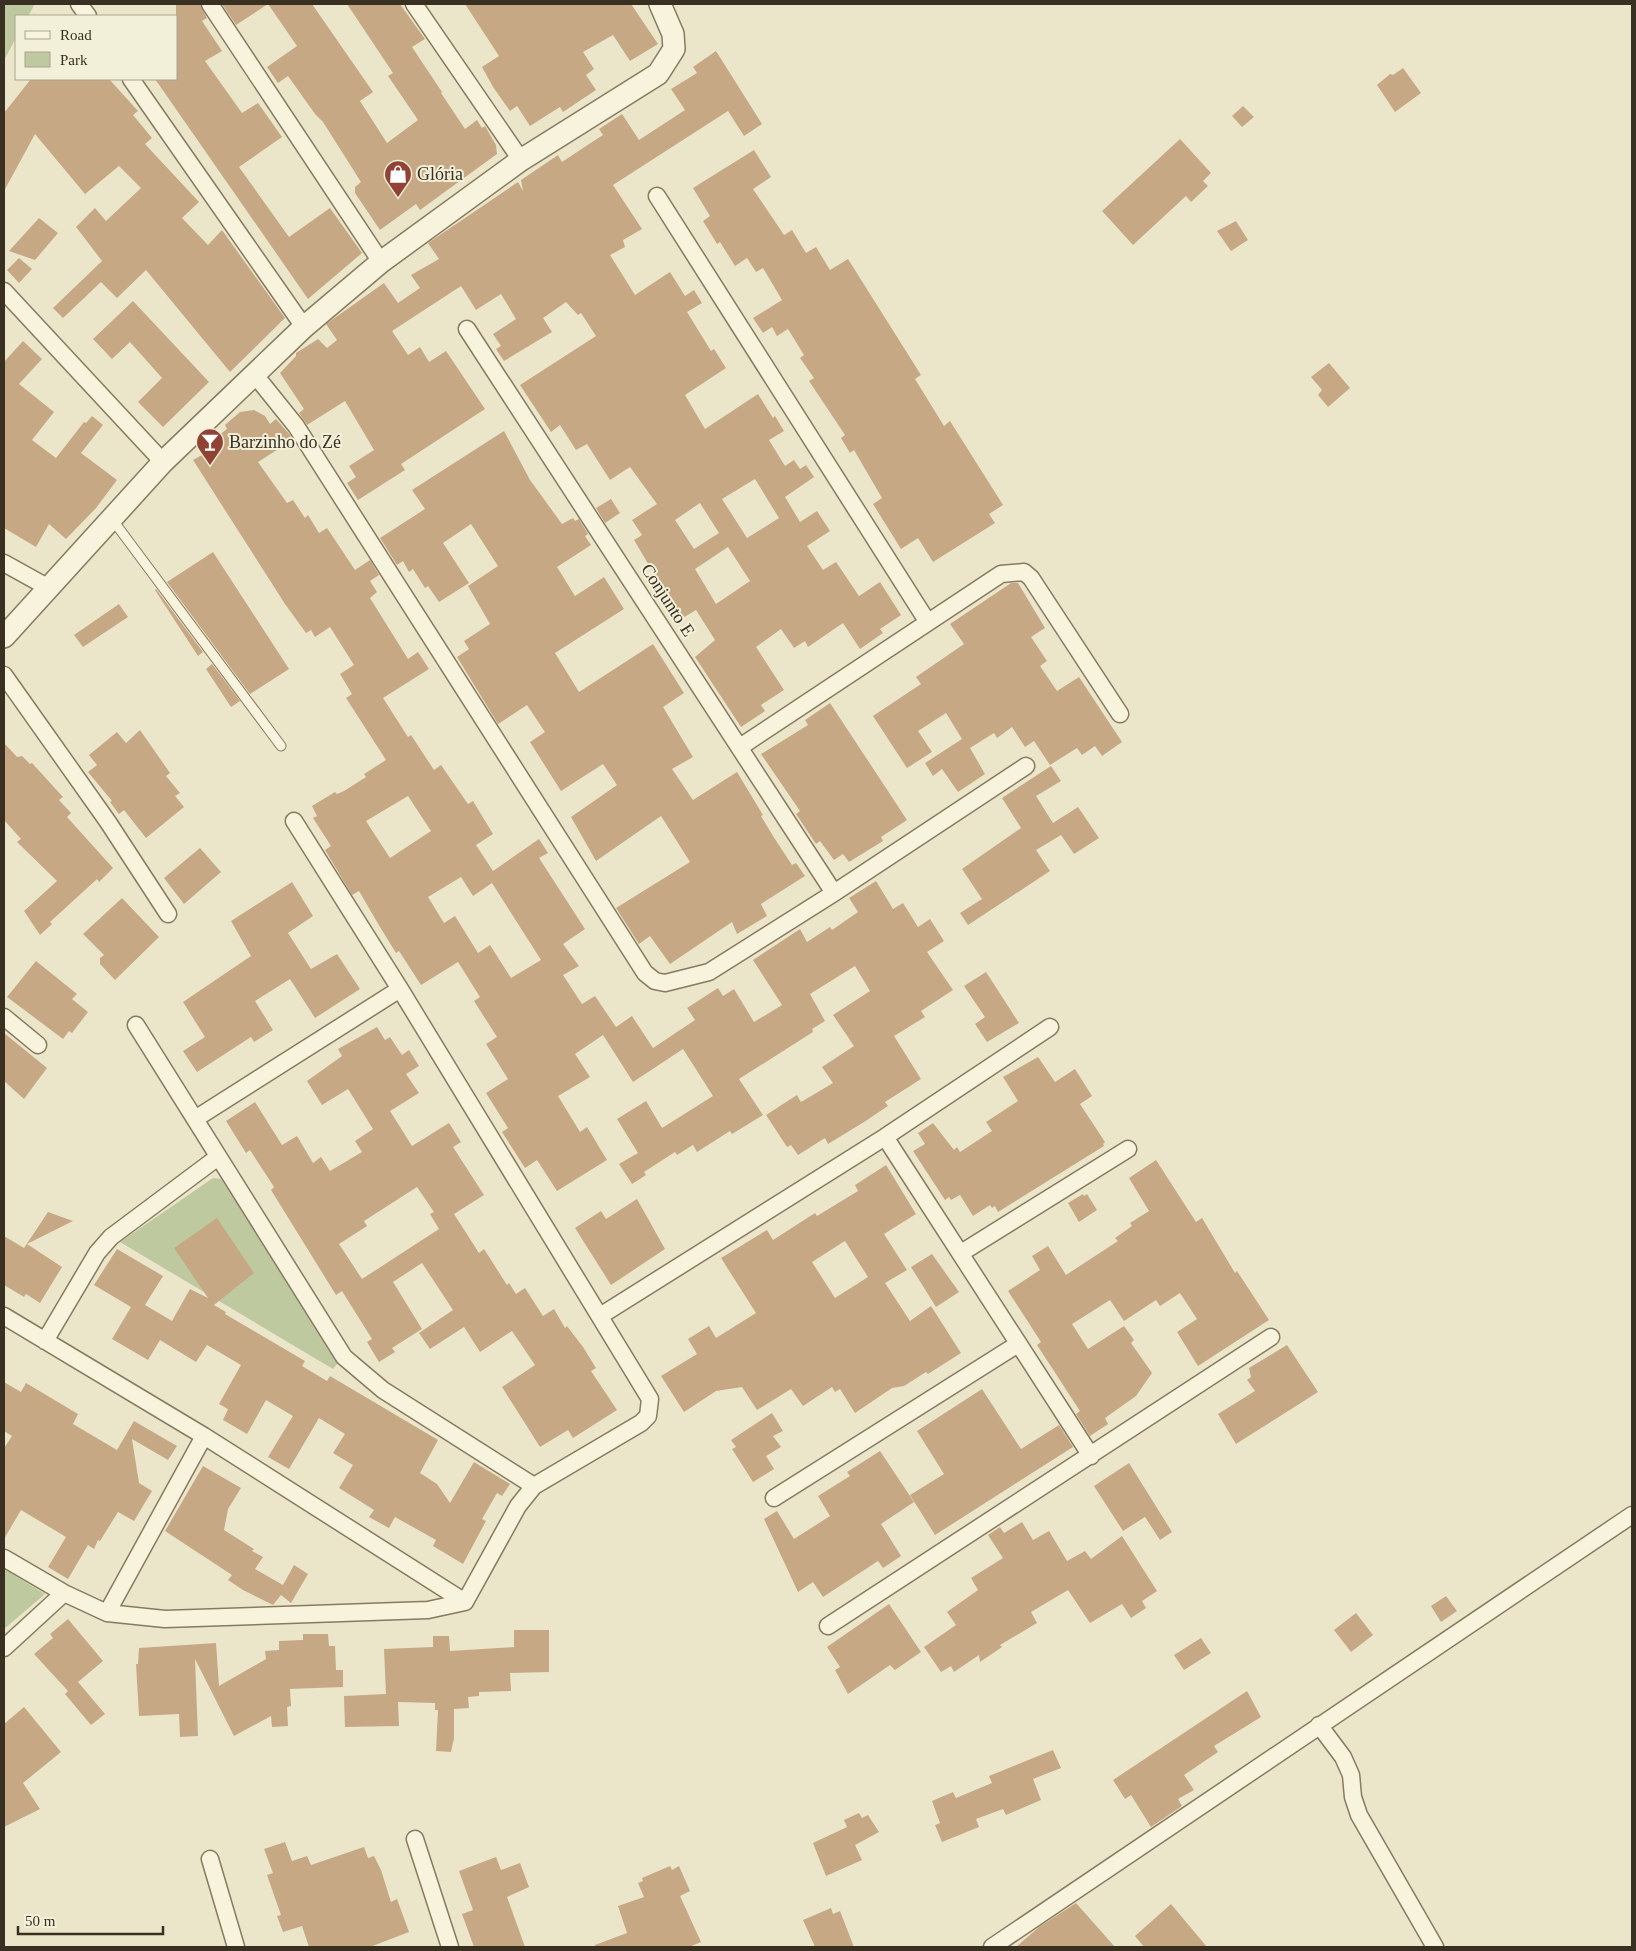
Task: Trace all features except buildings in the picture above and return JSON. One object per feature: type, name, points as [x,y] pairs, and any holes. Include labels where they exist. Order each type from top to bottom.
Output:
[{"type":"street","points":[[79,4],[87,15]]},
{"type":"street","points":[[210,4],[381,262]]},
{"type":"street","points":[[414,4],[521,160]]},
{"type":"street","points":[[4,637],[163,462],[304,327],[381,262],[521,160],[658,74],[674,49],[674,34],[660,4]]},
{"type":"street","points":[[132,80],[304,327]]},
{"type":"street","points":[[657,196],[928,621]]},
{"type":"street","points":[[4,291],[163,462]]},
{"type":"street","name":"Conjunto E","points":[[467,329],[834,894]]},
{"type":"street","points":[[255,375],[296,426],[645,973],[655,981],[665,983],[709,972],[834,894],[1026,766]]},
{"type":"street","points":[[4,563],[49,588]]},
{"type":"street","points":[[740,747],[1001,574],[1024,572],[1030,578],[1120,714]]},
{"type":"street","points":[[4,675],[108,822],[168,914]]},
{"type":"street","points":[[4,1558],[64,1593],[107,1613],[165,1619],[428,1610],[465,1602],[518,1506],[534,1486],[641,1423],[648,1416],[650,1399],[400,989],[294,821]]},
{"type":"street","points":[[195,1119],[400,989]]},
{"type":"street","points":[[4,1017],[38,1045]]},
{"type":"street","points":[[136,1024],[344,1357],[383,1390],[534,1486]]},
{"type":"street","points":[[600,1316],[885,1137],[1050,1027]]},
{"type":"street","points":[[885,1137],[1091,1456]]},
{"type":"street","points":[[961,1253],[1128,1148]]},
{"type":"street","points":[[45,1342],[97,1253],[111,1237],[218,1157]]},
{"type":"street","points":[[4,1316],[204,1436],[465,1602]]},
{"type":"street","points":[[828,1626],[1271,1337]]},
{"type":"street","points":[[774,1498],[1018,1344]]},
{"type":"street","points":[[107,1613],[204,1436]]},
{"type":"street","points":[[992,1947],[1632,1515]]},
{"type":"street","points":[[4,1648],[64,1593]]},
{"type":"street","points":[[1319,1726],[1343,1757],[1351,1775],[1353,1797],[1360,1815],[1435,1947]]},
{"type":"street","points":[[415,1839],[450,1947]]},
{"type":"street","points":[[210,1859],[236,1947]]},
{"type":"lane","points":[[111,519],[281,746]]},
{"type":"green space","points":[[4,4],[35,4],[29,15],[15,15],[15,40],[4,60]]},
{"type":"green space","points":[[213,1178],[221,1179],[338,1363],[333,1369],[120,1242]]},
{"type":"green space","points":[[4,1569],[45,1594],[4,1629]]},
{"type":"place","name":"Glória","points":[[398,198]]},
{"type":"place","name":"Barzinho do Zé","points":[[210,466]]}]
